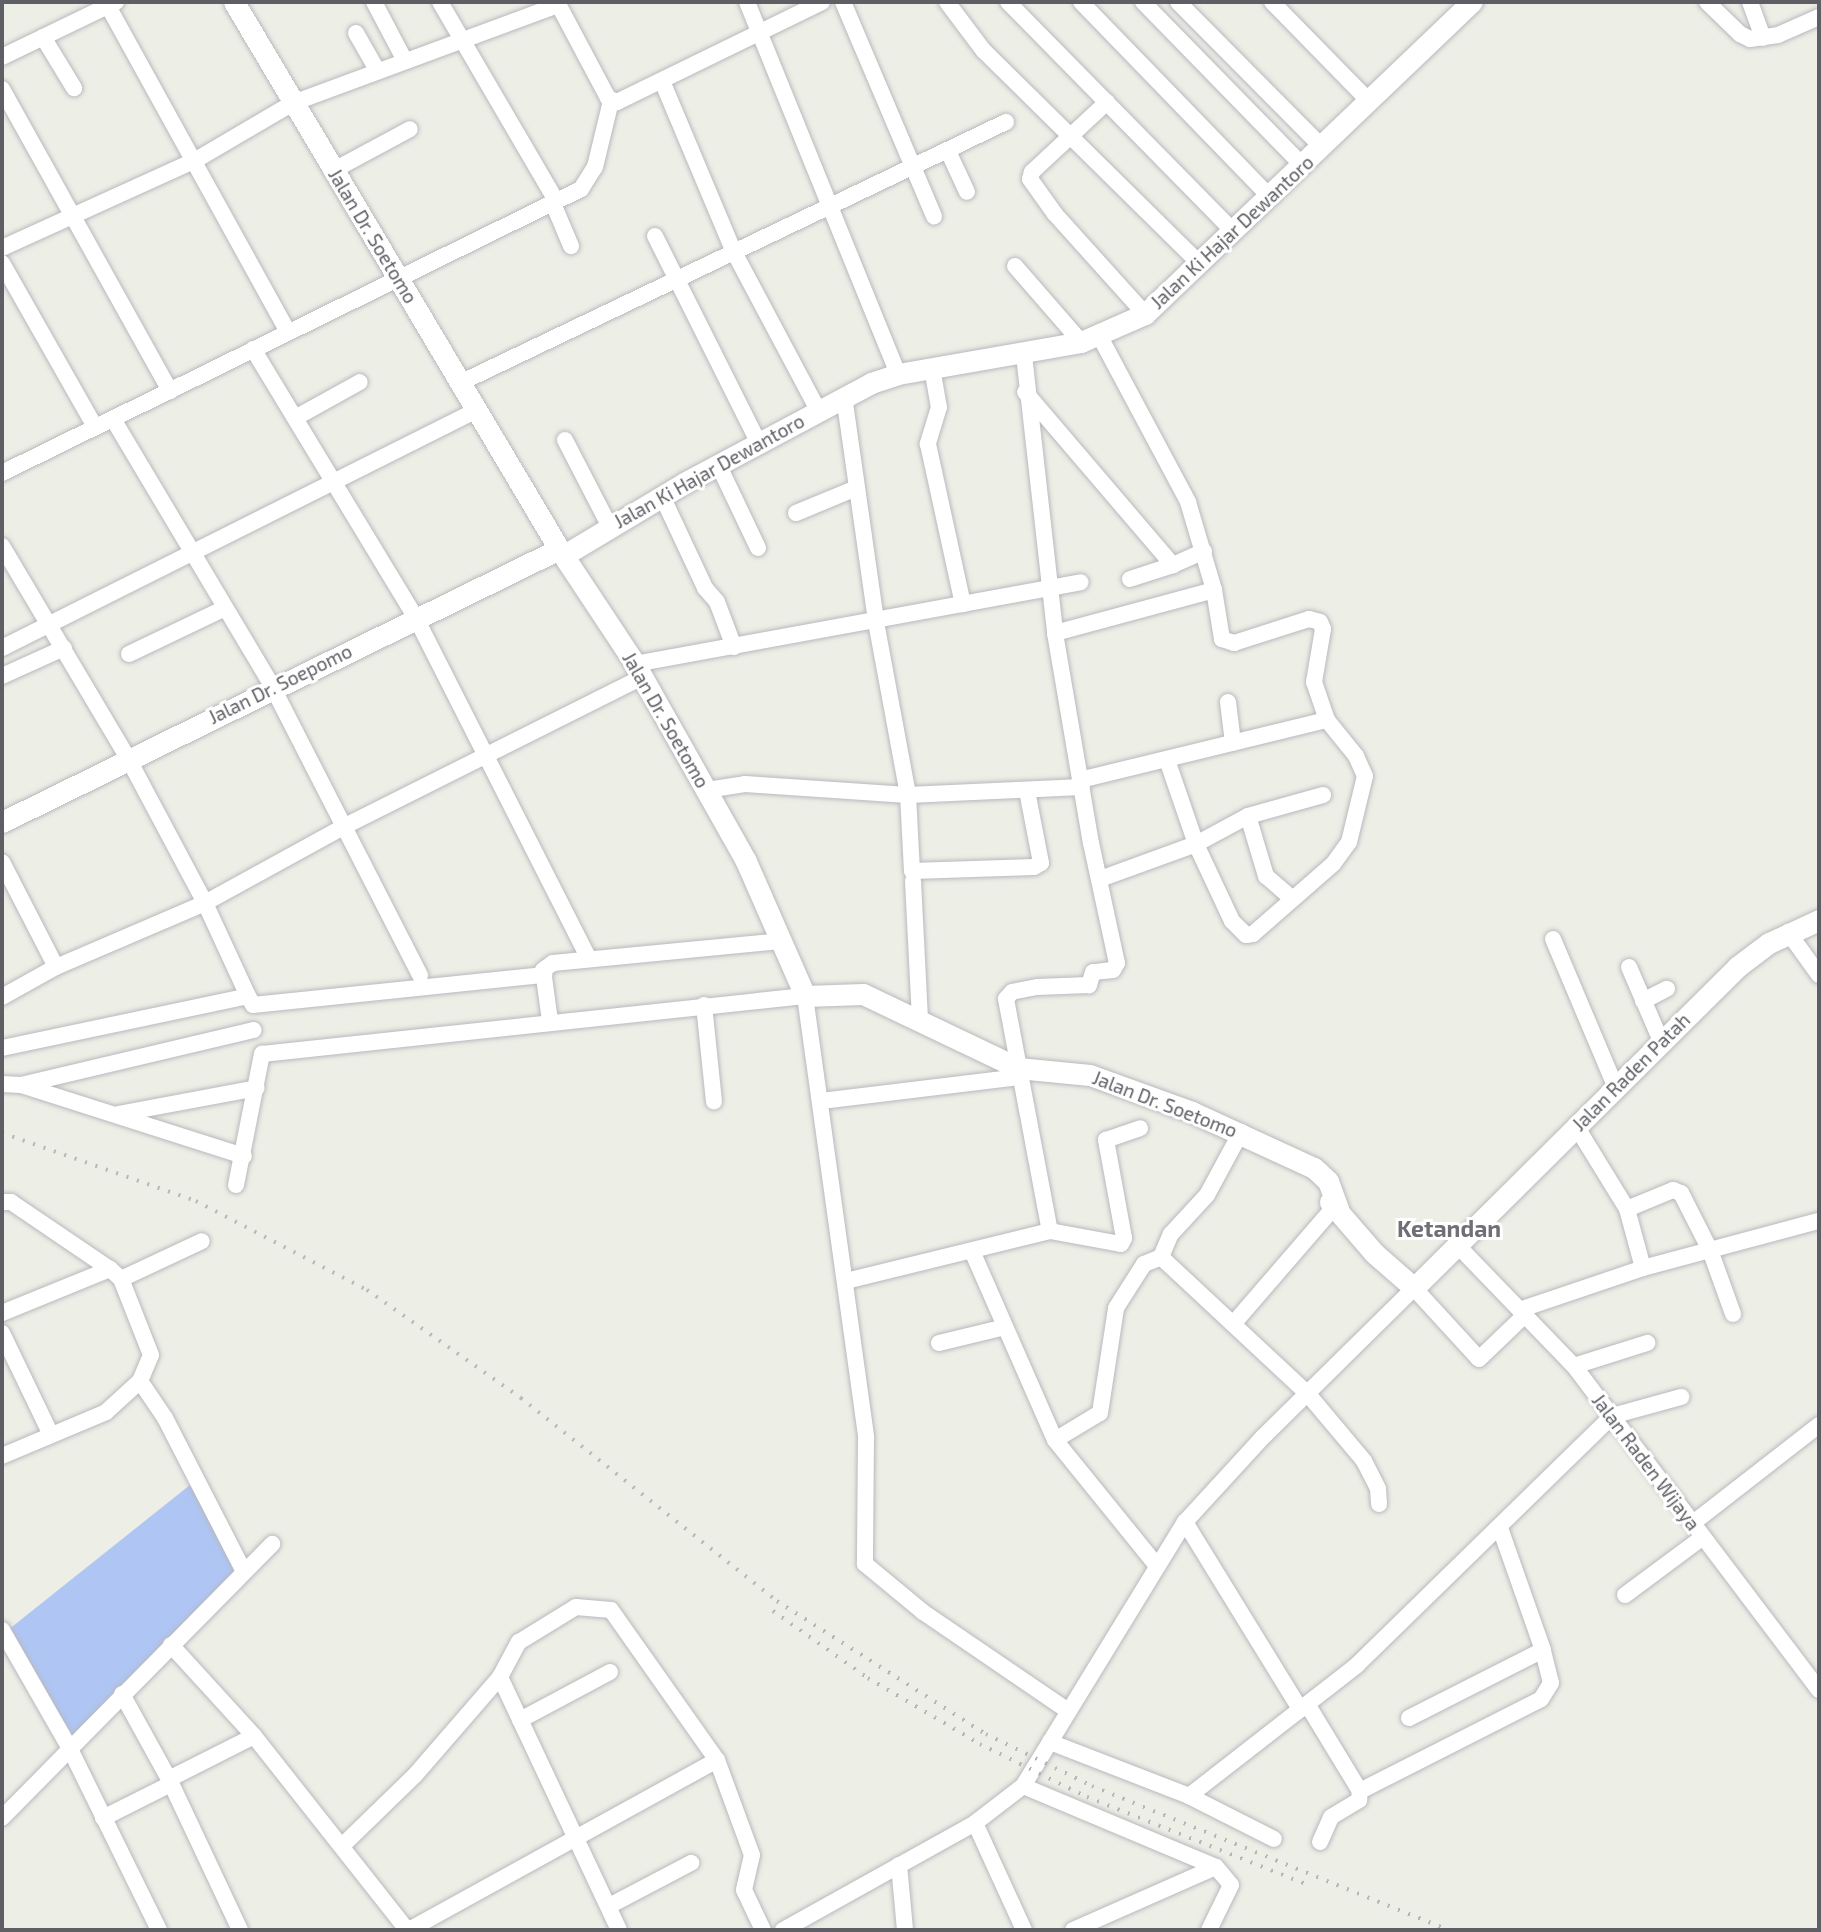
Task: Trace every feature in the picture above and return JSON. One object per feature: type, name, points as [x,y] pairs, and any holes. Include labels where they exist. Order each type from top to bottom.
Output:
[{"type":"street","name":"Jalan Dr. Soetomo","points":[[234,2],[707,790],[754,876],[805,996],[855,993],[920,1018],[1018,1073],[1090,1075],[1241,1132],[1300,1161],[1328,1181],[1336,1210],[1374,1253],[1414,1288]]},
{"type":"street","points":[[374,2],[404,60]]},
{"type":"street","points":[[440,2],[554,200],[571,246]]},
{"type":"street","points":[[747,2],[898,374]]},
{"type":"street","points":[[611,101],[662,81],[822,2]]},
{"type":"street","points":[[843,2],[934,216]]},
{"type":"street","points":[[947,2],[983,50],[1200,264]]},
{"type":"street","points":[[1008,2],[1234,232]]},
{"type":"street","points":[[1081,2],[1270,198]]},
{"type":"street","points":[[1143,2],[1303,166]]},
{"type":"street","points":[[1178,2],[1322,147]]},
{"type":"street","points":[[1272,2],[1369,101]]},
{"type":"street","name":"Jalan Ki Hajar Dewantoro","points":[[563,551],[844,396],[898,374],[1024,355],[1090,338],[1145,314],[1270,198],[1472,2]]},
{"type":"street","points":[[1707,2],[1740,34],[1763,38],[1819,17]]},
{"type":"street","points":[[1750,2],[1763,38]]},
{"type":"street","points":[[2,248],[194,161],[293,103],[404,60],[462,42],[558,3],[611,101],[589,178],[581,189],[287,330],[2,473]]},
{"type":"street","points":[[2,57],[113,4],[194,161],[287,330]]},
{"type":"street","points":[[356,33],[377,70]]},
{"type":"street","points":[[43,37],[74,88]]},
{"type":"street","points":[[662,81],[734,252],[818,410]]},
{"type":"street","points":[[2,89],[170,391]]},
{"type":"street","points":[[1107,102],[1032,172],[1032,188],[1145,314]]},
{"type":"street","points":[[462,382],[1006,122]]},
{"type":"street","points":[[334,170],[410,129]]},
{"type":"street","points":[[948,151],[967,192]]},
{"type":"street","points":[[655,236],[674,282],[758,442]]},
{"type":"street","points":[[2,263],[95,427]]},
{"type":"street","points":[[1016,266],[1090,338],[1188,502],[1204,551],[1227,643],[1309,619],[1320,622],[1323,629],[1314,682],[1327,720],[1362,766],[1363,797],[1349,842],[1333,864],[1253,934],[1246,935],[1232,921],[1196,844],[1167,760]]},
{"type":"street","points":[[253,349],[417,620],[490,757],[589,959]]},
{"type":"street","points":[[1024,355],[1025,392],[1055,633],[1117,967],[1093,972],[1089,985],[1037,987],[1009,995],[1005,1006],[1050,1231]]},
{"type":"street","points":[[932,368],[939,407],[928,444],[963,604]]},
{"type":"street","points":[[295,418],[360,382]]},
{"type":"street","points":[[1025,392],[1173,565]]},
{"type":"street","points":[[844,396],[876,622],[908,794],[912,871],[1034,867],[1041,863],[1027,791]]},
{"type":"street","points":[[2,648],[477,410]]},
{"type":"street","points":[[113,419],[272,686],[420,975]]},
{"type":"street","points":[[565,440],[610,527]]},
{"type":"street","points":[[718,464],[758,548]]},
{"type":"street","points":[[796,513],[856,488]]},
{"type":"street","points":[[662,496],[705,588],[717,602],[734,647]]},
{"type":"street","points":[[2,546],[129,760],[205,903],[250,1001],[254,1030],[262,1054],[244,1156],[236,1185]]},
{"type":"street","name":"Jalan Dr. Soepomo","points":[[2,822],[272,686],[563,551]]},
{"type":"street","points":[[1130,579],[1173,565],[1204,551]]},
{"type":"street","points":[[2,997],[56,967],[205,903],[344,827],[490,757],[638,671],[734,647],[1081,582]]},
{"type":"street","points":[[1055,633],[1214,590]]},
{"type":"street","points":[[129,654],[225,608]]},
{"type":"street","points":[[2,676],[64,648]]},
{"type":"street","points":[[1228,702],[1233,743]]},
{"type":"street","points":[[707,790],[745,784],[908,794],[1027,791],[1081,784],[1327,720]]},
{"type":"street","points":[[1100,880],[1196,844],[1248,816],[1323,795]]},
{"type":"street","points":[[1248,816],[1266,876],[1291,898]]},
{"type":"street","points":[[2,862],[56,967]]},
{"type":"street","points":[[913,881],[920,1018]]},
{"type":"street","name":"Jalan Raden Patah","points":[[1414,1288],[1459,1247],[1576,1126],[1737,967],[1788,932],[1819,920]]},
{"type":"street","points":[[1788,932],[1819,975]]},
{"type":"street","points":[[1553,939],[1616,1088]]},
{"type":"street","points":[[550,1021],[544,968],[553,963],[780,941]]},
{"type":"street","points":[[1629,967],[1661,1041]]},
{"type":"street","points":[[2,1048],[250,1001],[544,975]]},
{"type":"street","points":[[1643,1001],[1667,989]]},
{"type":"street","points":[[262,1054],[550,1021],[805,996],[866,1438],[865,1564],[923,1612],[1068,1711]]},
{"type":"street","points":[[704,1005],[714,1101]]},
{"type":"street","points":[[21,1085],[254,1030]]},
{"type":"street","points":[[821,1101],[1018,1073]]},
{"type":"street","points":[[2,1084],[21,1085],[244,1156]]},
{"type":"street","points":[[114,1114],[257,1088]]},
{"type":"street","points":[[1576,1126],[1627,1209],[1643,1268]]},
{"type":"street","points":[[846,1281],[1050,1231],[1116,1245],[1123,1242],[1106,1140],[1140,1128]]},
{"type":"street","points":[[1055,1440],[1074,1432],[1100,1413],[1116,1308],[1144,1264],[1161,1257],[1171,1234],[1207,1195],[1241,1132]]},
{"type":"street","points":[[1627,1209],[1674,1191],[1681,1193],[1710,1250],[1733,1314]]},
{"type":"street","points":[[2,1202],[11,1202],[116,1274],[151,1355],[140,1381],[106,1412],[2,1456]]},
{"type":"street","points":[[1234,1322],[1336,1210]]},
{"type":"street","points":[[783,1930],[975,1823],[1023,1786],[1185,1522],[1307,1393],[1414,1288],[1479,1359],[1524,1312],[1643,1268],[1819,1221]]},
{"type":"street","points":[[2,1312],[116,1274],[202,1241]]},
{"type":"street","name":"Jalan Raden Wijaya","points":[[1459,1247],[1573,1366],[1819,1690]]},
{"type":"street","points":[[972,1251],[1055,1440],[1157,1566]]},
{"type":"street","points":[[1161,1257],[1234,1322],[1307,1393],[1364,1461],[1378,1489],[1379,1504]]},
{"type":"street","points":[[939,1343],[1005,1327]]},
{"type":"street","points":[[2,1333],[51,1435]]},
{"type":"street","points":[[1573,1366],[1647,1343]]},
{"type":"street","points":[[140,1381],[165,1418],[244,1572]]},
{"type":"street","points":[[1189,1796],[1357,1665],[1612,1416],[1681,1397]]},
{"type":"street","points":[[1693,1523],[1819,1425]]},
{"type":"street","points":[[1185,1522],[1360,1791],[1359,1800],[1331,1817],[1320,1842]]},
{"type":"street","points":[[1360,1791],[1541,1699],[1551,1683],[1544,1650],[1500,1528]]},
{"type":"street","points":[[1625,1595],[1703,1537]]},
{"type":"street","points":[[2,1818],[69,1747],[272,1544]]},
{"type":"street","points":[[342,1846],[416,1774],[500,1677],[519,1642],[576,1607],[611,1610],[718,1760],[752,1855],[744,1890],[763,1930]]},
{"type":"street","points":[[2,1630],[69,1747],[159,1930]]},
{"type":"street","points":[[171,1645],[254,1736],[408,1930],[718,1760]]},
{"type":"street","points":[[1409,1718],[1544,1650]]},
{"type":"street","points":[[520,1720],[610,1672]]},
{"type":"street","points":[[500,1677],[619,1930]]},
{"type":"street","points":[[122,1694],[170,1782],[240,1930]]},
{"type":"street","points":[[103,1818],[254,1736]]},
{"type":"street","points":[[1050,1742],[1189,1796],[1274,1839]]},
{"type":"street","points":[[1023,1786],[1216,1867],[1231,1885],[1209,1930]]},
{"type":"street","points":[[975,1823],[1024,1930]]},
{"type":"street","points":[[609,1906],[691,1863]]},
{"type":"street","points":[[899,1865],[905,1930]]},
{"type":"street","points":[[1073,1930],[1216,1867]]},
{"type":"water","points":[[190,1485],[239,1575],[72,1735],[8,1630]]},
{"type":"railway","points":[[2,1133],[196,1201],[367,1290],[521,1398],[777,1601],[986,1734],[1092,1786],[1449,1930]]},
{"type":"railway","points":[[773,1611],[868,1678],[980,1744],[1087,1797],[1306,1884]]},
{"type":"district","name":"Ketandan","points":[[1449,1228]]}]
